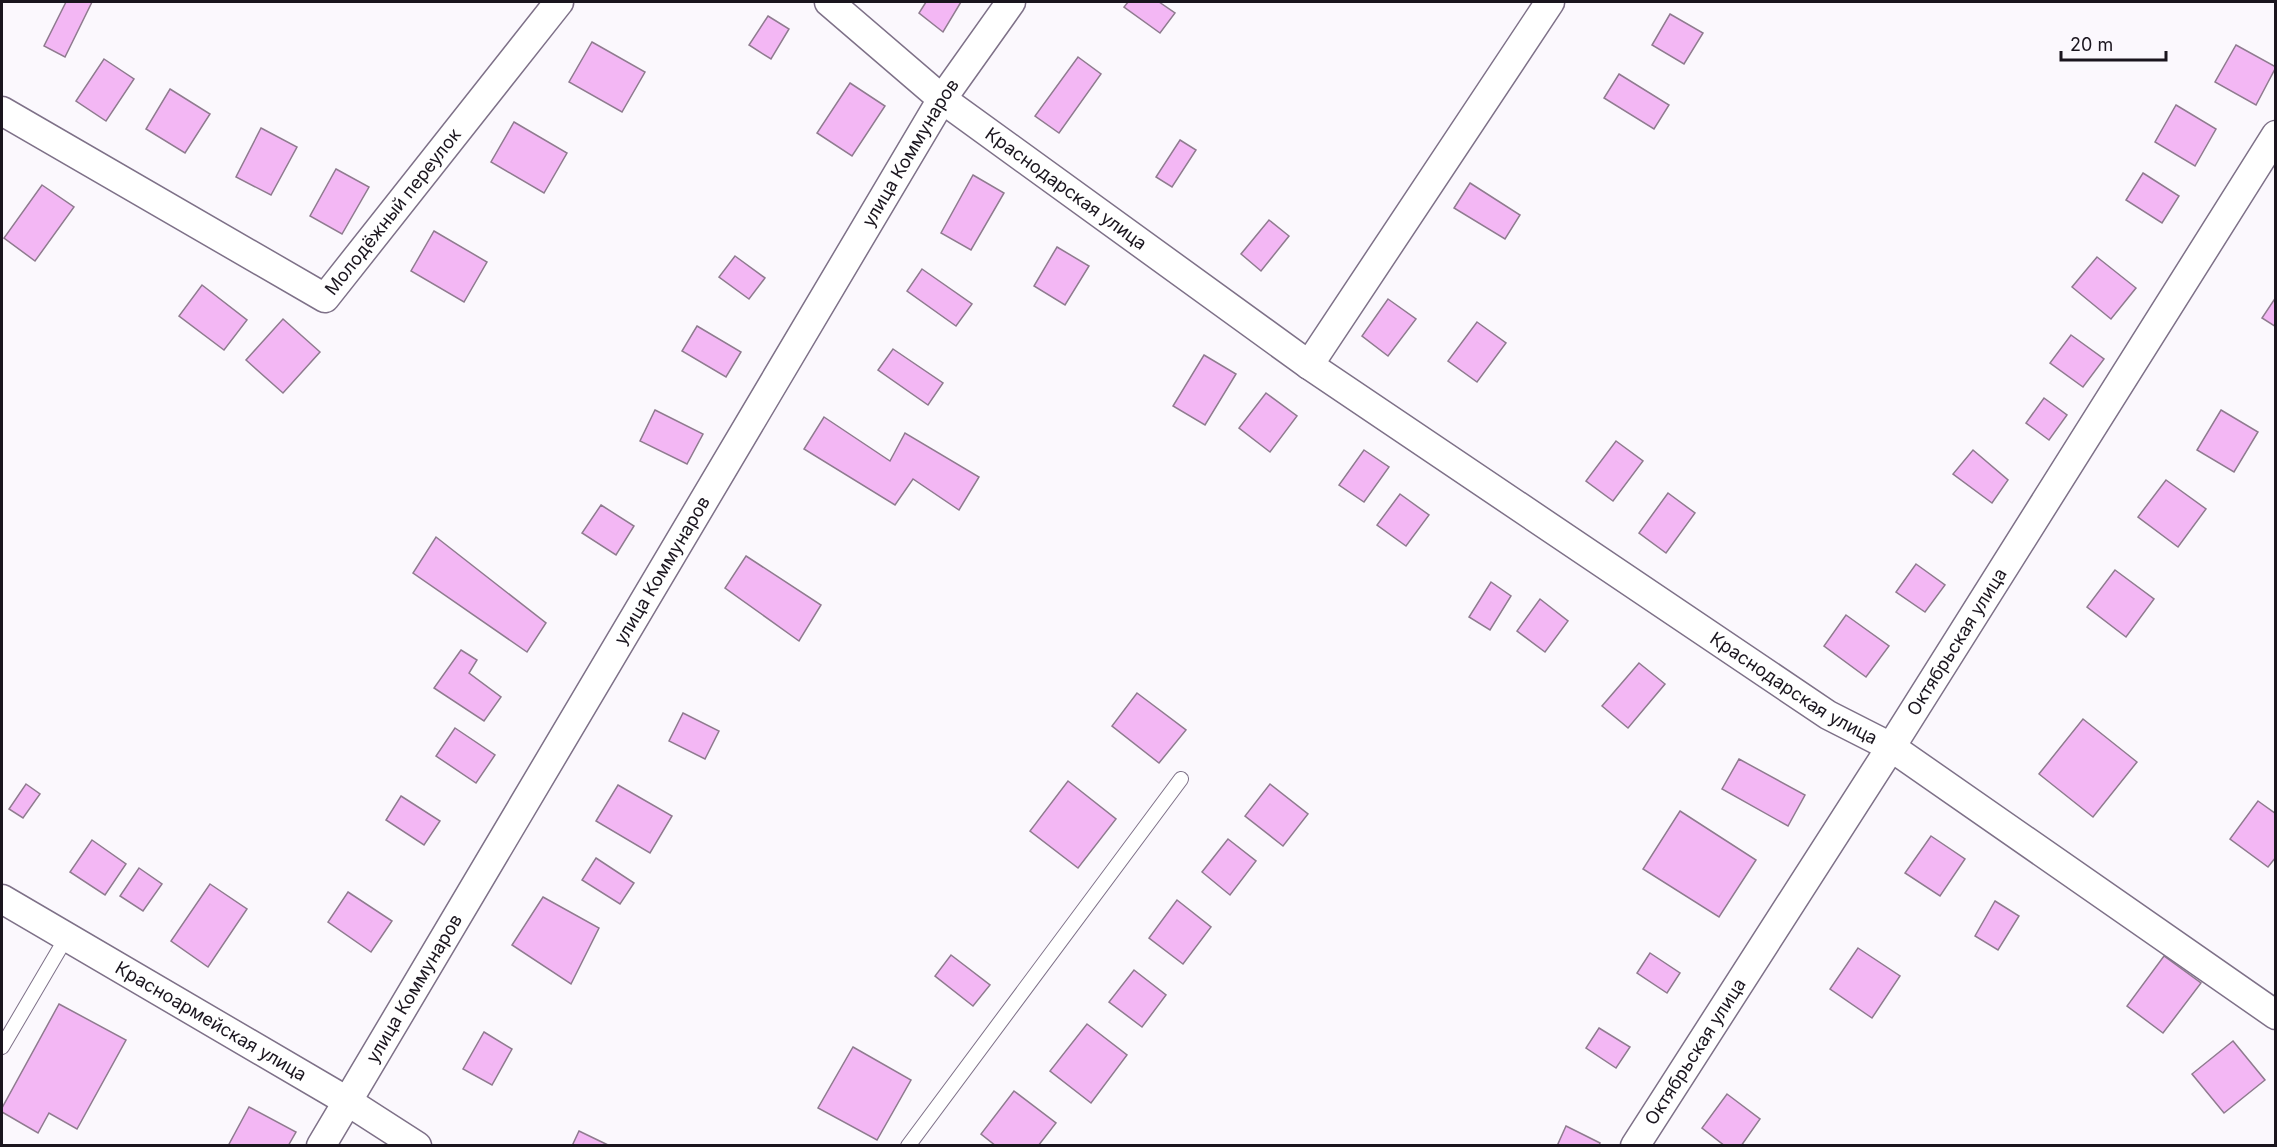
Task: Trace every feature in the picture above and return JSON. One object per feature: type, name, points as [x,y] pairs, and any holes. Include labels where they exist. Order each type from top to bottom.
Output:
[{"type":"street","name":"Молодёжный переулок","points":[[2,111],[325,298],[559,2]]},
{"type":"street","name":"Краснодарская улица","points":[[829,2],[942,99],[1309,365],[1828,715],[1891,747],[2276,1015]]},
{"type":"street","name":"улица Коммунаров","points":[[321,1146],[942,99],[1011,2]]},
{"type":"street","points":[[1309,365],[1550,2]]},
{"type":"street","name":"Октябрьская улица","points":[[1635,1146],[1891,747],[2276,135]]},
{"type":"street","name":"Красноармейская улица","points":[[2,899],[347,1101],[417,1146]]},
{"type":"lane","points":[[908,1146],[1181,779]]},
{"type":"lane","points":[[2,1047],[66,938]]},
{"type":"building","points":[[66,2],[92,2],[65,57],[44,46]]},
{"type":"building","points":[[926,2],[961,2],[943,32],[919,13]]},
{"type":"building","points":[[1128,2],[1159,2],[1175,13],[1160,33],[1124,7]]},
{"type":"building","points":[[1670,14],[1703,33],[1684,64],[1652,45]]},
{"type":"building","points":[[768,16],[789,29],[771,59],[749,45]]},
{"type":"building","points":[[592,42],[645,72],[622,112],[569,82]]},
{"type":"building","points":[[2236,45],[2276,67],[2256,105],[2215,82]]},
{"type":"building","points":[[1078,57],[1101,74],[1059,133],[1035,116]]},
{"type":"building","points":[[104,59],[134,79],[106,121],[76,101]]},
{"type":"building","points":[[1619,74],[1669,105],[1654,129],[1604,98]]},
{"type":"building","points":[[850,83],[885,106],[852,156],[817,133]]},
{"type":"building","points":[[170,89],[210,114],[185,153],[146,129]]},
{"type":"building","points":[[2176,105],[2216,129],[2195,166],[2155,142]]},
{"type":"building","points":[[514,122],[567,153],[544,193],[491,162]]},
{"type":"building","points":[[261,128],[297,147],[271,195],[236,177]]},
{"type":"building","points":[[1180,140],[1196,150],[1172,187],[1156,177]]},
{"type":"building","points":[[336,169],[369,187],[342,234],[310,216]]},
{"type":"building","points":[[2143,173],[2179,196],[2162,223],[2126,200]]},
{"type":"building","points":[[973,175],[1004,193],[971,250],[941,233]]},
{"type":"building","points":[[1470,183],[1520,215],[1505,239],[1454,208]]},
{"type":"building","points":[[42,185],[74,207],[35,261],[4,238]]},
{"type":"building","points":[[1269,220],[1289,236],[1261,271],[1241,254]]},
{"type":"building","points":[[434,231],[487,262],[464,302],[411,271]]},
{"type":"building","points":[[1057,247],[1089,266],[1065,305],[1034,286]]},
{"type":"building","points":[[735,256],[765,278],[749,299],[719,277]]},
{"type":"building","points":[[2097,257],[2136,288],[2111,319],[2072,287]]},
{"type":"building","points":[[922,269],[972,304],[956,326],[907,291]]},
{"type":"building","points":[[202,285],[247,320],[224,350],[179,316]]},
{"type":"building","points":[[2276,297],[2276,327],[2262,318]]},
{"type":"building","points":[[1388,299],[1416,319],[1388,356],[1362,336]]},
{"type":"building","points":[[283,319],[320,352],[283,393],[246,360]]},
{"type":"building","points":[[1477,322],[1506,343],[1477,382],[1448,361]]},
{"type":"building","points":[[697,326],[741,352],[726,377],[682,351]]},
{"type":"building","points":[[2071,335],[2104,359],[2083,387],[2050,363]]},
{"type":"building","points":[[893,349],[943,383],[928,405],[878,370]]},
{"type":"building","points":[[1204,355],[1236,374],[1205,425],[1173,406]]},
{"type":"building","points":[[1266,393],[1297,416],[1270,452],[1239,428]]},
{"type":"building","points":[[2044,398],[2067,415],[2049,440],[2026,423]]},
{"type":"building","points":[[655,410],[703,434],[687,464],[640,441]]},
{"type":"building","points":[[2221,410],[2258,432],[2234,472],[2197,450]]},
{"type":"building","points":[[824,417],[890,461],[905,433],[979,477],[959,510],[913,479],[895,505],[804,449]]},
{"type":"building","points":[[1616,441],[1643,461],[1613,501],[1586,481]]},
{"type":"building","points":[[1364,450],[1389,467],[1364,502],[1339,485]]},
{"type":"building","points":[[1973,450],[2008,480],[1992,503],[1953,474]]},
{"type":"building","points":[[2166,480],[2206,509],[2178,547],[2138,517]]},
{"type":"building","points":[[1668,493],[1695,513],[1666,553],[1639,533]]},
{"type":"building","points":[[1400,494],[1429,515],[1406,546],[1377,525]]},
{"type":"building","points":[[601,505],[634,526],[616,555],[582,533]]},
{"type":"building","points":[[436,537],[546,623],[527,652],[413,573]]},
{"type":"building","points":[[746,556],[821,605],[799,641],[725,588]]},
{"type":"building","points":[[1916,564],[1945,585],[1925,612],[1896,592]]},
{"type":"building","points":[[2115,570],[2154,599],[2126,637],[2087,607]]},
{"type":"building","points":[[1491,582],[1511,596],[1490,630],[1469,617]]},
{"type":"building","points":[[1540,599],[1568,621],[1545,652],[1517,631]]},
{"type":"building","points":[[1846,615],[1889,646],[1866,677],[1824,646]]},
{"type":"building","points":[[461,650],[477,660],[469,673],[501,697],[484,721],[434,688]]},
{"type":"building","points":[[1639,663],[1665,684],[1628,728],[1602,706]]},
{"type":"building","points":[[1137,693],[1186,730],[1159,763],[1112,726]]},
{"type":"building","points":[[683,713],[719,731],[705,759],[669,741]]},
{"type":"building","points":[[2083,719],[2137,762],[2093,817],[2039,774]]},
{"type":"building","points":[[455,728],[495,755],[476,783],[436,756]]},
{"type":"building","points":[[1739,759],[1805,795],[1788,826],[1722,789]]},
{"type":"building","points":[[1068,781],[1116,819],[1078,868],[1030,831]]},
{"type":"building","points":[[26,784],[40,794],[23,818],[9,809]]},
{"type":"building","points":[[1270,784],[1308,814],[1283,846],[1245,816]]},
{"type":"building","points":[[618,785],[672,816],[650,853],[596,821]]},
{"type":"building","points":[[401,796],[440,821],[424,845],[386,820]]},
{"type":"building","points":[[2258,801],[2276,814],[2276,857],[2268,867],[2230,839]]},
{"type":"building","points":[[1680,811],[1756,860],[1719,917],[1643,869]]},
{"type":"building","points":[[1931,836],[1965,859],[1940,896],[1905,873]]},
{"type":"building","points":[[1228,839],[1256,861],[1230,895],[1202,872]]},
{"type":"building","points":[[92,840],[126,864],[105,895],[70,872]]},
{"type":"building","points":[[596,858],[634,883],[620,904],[582,880]]},
{"type":"building","points":[[139,868],[162,884],[143,911],[120,896]]},
{"type":"building","points":[[210,884],[247,909],[208,967],[171,941]]},
{"type":"building","points":[[348,892],[392,921],[371,952],[328,922]]},
{"type":"building","points":[[543,897],[599,928],[571,984],[512,945]]},
{"type":"building","points":[[1177,900],[1211,927],[1183,964],[1149,938]]},
{"type":"building","points":[[1995,901],[2019,916],[1998,950],[1975,936]]},
{"type":"building","points":[[1858,948],[1900,976],[1872,1018],[1830,989]]},
{"type":"building","points":[[1650,953],[1680,973],[1667,993],[1637,973]]},
{"type":"building","points":[[951,955],[990,985],[973,1006],[935,976]]},
{"type":"building","points":[[2164,956],[2201,983],[2163,1033],[2127,1006]]},
{"type":"building","points":[[1134,970],[1166,995],[1142,1027],[1109,1002]]},
{"type":"building","points":[[59,1004],[126,1040],[77,1129],[49,1113],[38,1133],[2,1112],[2,1108]]},
{"type":"building","points":[[1087,1024],[1127,1055],[1091,1103],[1050,1071]]},
{"type":"building","points":[[1599,1028],[1630,1047],[1616,1068],[1586,1048]]},
{"type":"building","points":[[484,1032],[512,1049],[492,1085],[463,1069]]},
{"type":"building","points":[[2233,1041],[2265,1080],[2224,1113],[2192,1074]]},
{"type":"building","points":[[853,1047],[911,1080],[877,1140],[818,1108]]},
{"type":"building","points":[[1014,1091],[1056,1123],[1038,1146],[996,1146],[981,1134]]},
{"type":"building","points":[[1727,1094],[1760,1119],[1741,1146],[1725,1146],[1702,1128]]},
{"type":"building","points":[[249,1107],[296,1132],[288,1146],[228,1146]]},
{"type":"building","points":[[1566,1126],[1600,1143],[1599,1146],[1557,1146]]},
{"type":"building","points":[[579,1131],[608,1145],[572,1146]]}]
